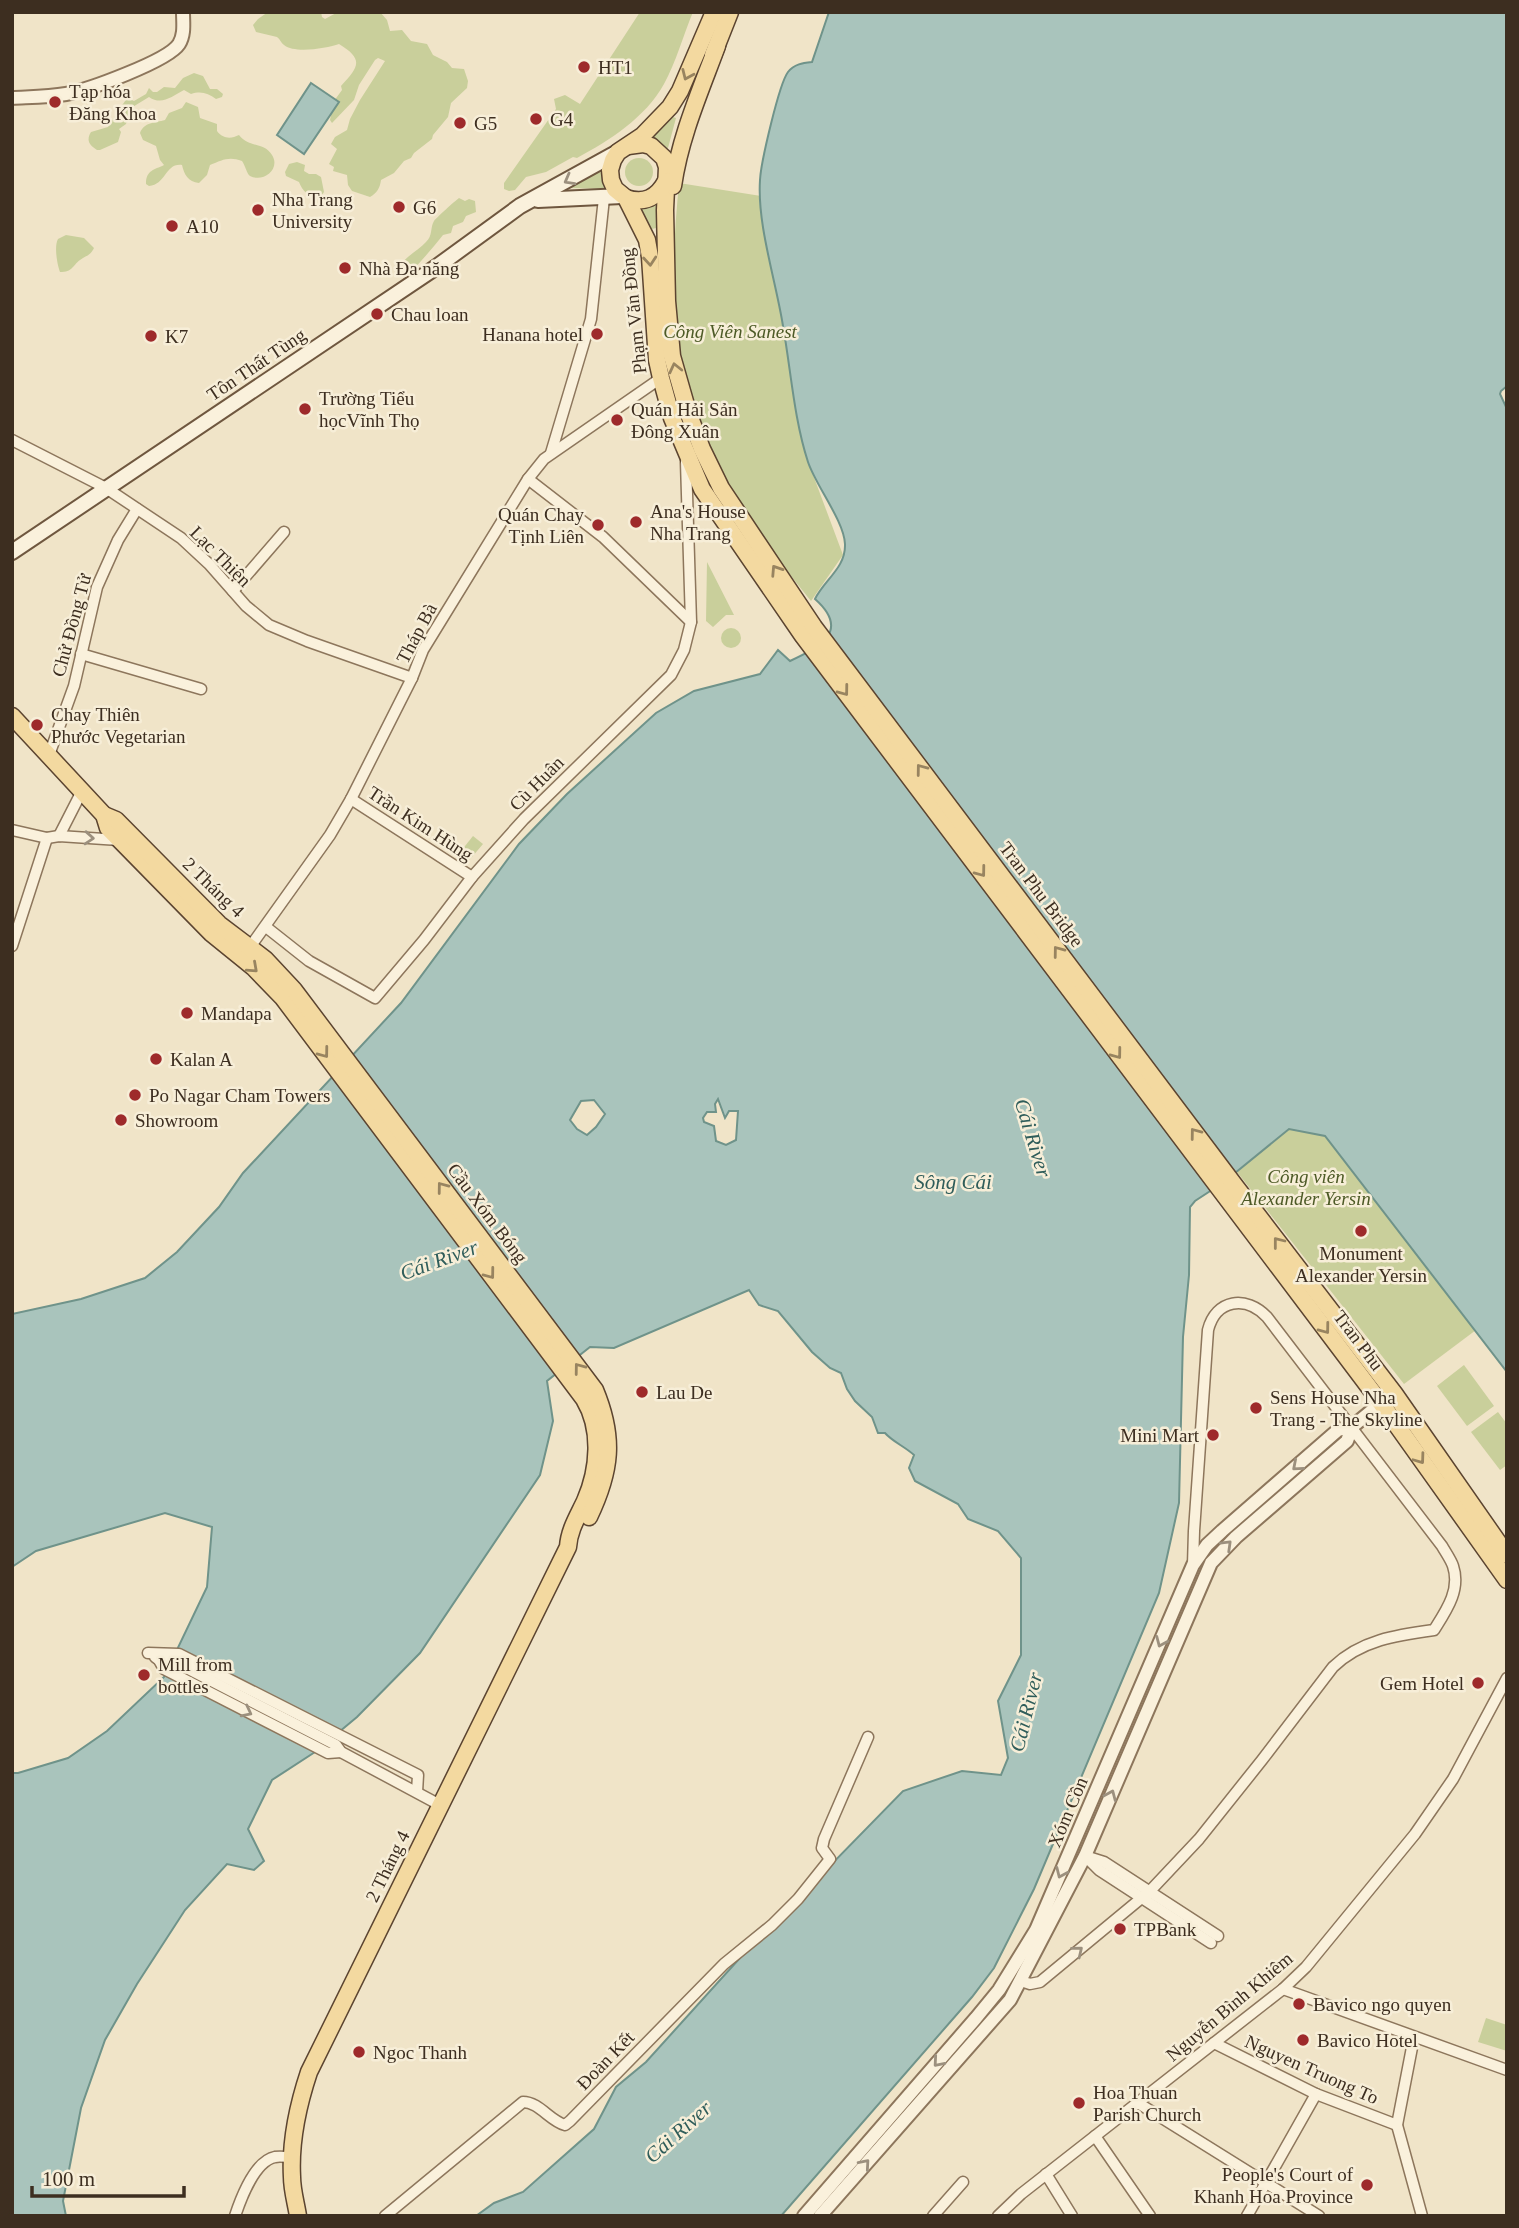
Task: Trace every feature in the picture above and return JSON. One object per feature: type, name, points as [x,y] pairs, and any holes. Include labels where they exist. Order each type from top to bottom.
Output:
[{"type":"main road","points":[[622,150],[656,124],[670,107],[680,91],[714,12]]},
{"type":"main road","name":"Phạm Văn Đồng","points":[[730,12],[699,82],[666,174],[667,300],[672,356],[688,412],[720,488],[808,631]]},
{"type":"main road","points":[[666,265],[674,177],[694,108],[717,46]]},
{"type":"main road","points":[[622,150],[634,144],[651,146],[658,151],[666,174],[657,195],[650,199],[642,201],[624,197]]},
{"type":"main road","name":"Phạm Văn Đồng","points":[[622,150],[612,160],[611,180],[615,189],[624,197],[647,240],[657,360],[672,418],[707,497],[808,631]]},
{"type":"main road","name":"Tôn Thất Tùng","points":[[12,552],[435,268],[520,206],[622,150]]},
{"type":"main road","name":"Tôn Thất Tùng","points":[[520,206],[550,198],[624,197]]},
{"type":"main road","name":"Tran Phu Bridge","points":[[808,631],[1230,1192]]},
{"type":"main road","name":"2 Tháng 4","points":[[12,716],[104,815],[116,820],[219,924],[250,947],[288,994]]},
{"type":"main road","name":"2 Tháng 4","points":[[104,815],[108,828],[211,933],[288,994]]},
{"type":"main road","name":"Cầu Xóm Bóng","points":[[288,994],[584,1399],[595,1430],[599,1477]]},
{"type":"main road","name":"Tran Phu","points":[[1230,1192],[1507,1555]]},
{"type":"main road","name":"Tran Phu","points":[[1387,1398],[1507,1580]]},
{"type":"main road","name":"2 Tháng 4","points":[[299,2216],[292,2179],[292,2158],[295,2126],[309,2072],[568,1547],[569,1536],[599,1477]]},
{"type":"street","points":[[12,98],[42,97],[91,88],[153,61],[175,49],[181,41],[183,12]]},
{"type":"street","points":[[551,453],[591,319],[604,198]]},
{"type":"street","name":"Tháp Bà","points":[[250,947],[330,835],[412,678],[423,650],[527,479],[544,458],[661,378]]},
{"type":"street","name":"Lạc Thiện","points":[[12,440],[106,488],[194,549],[269,625],[281,632],[412,678]]},
{"type":"street","name":"Cù Huân","points":[[266,927],[309,961],[375,998],[472,877],[524,818],[671,675],[684,650],[691,622],[686,453]]},
{"type":"street","points":[[527,479],[603,537],[691,622]]},
{"type":"street","points":[[688,508],[694,495],[707,497]]},
{"type":"street","name":"Chử Đồng Tử","points":[[49,755],[74,686],[97,587],[118,540],[137,509]]},
{"type":"street","points":[[233,591],[284,532]]},
{"type":"street","points":[[81,654],[201,689]]},
{"type":"street","points":[[59,836],[82,792]]},
{"type":"street","name":"Trần Kim Hùng","points":[[351,799],[472,877]]},
{"type":"street","points":[[12,830],[47,838],[59,836],[119,840]]},
{"type":"street","points":[[12,946],[47,838]]},
{"type":"street","points":[[1021,1981],[1030,1984],[1040,1982],[1147,1895],[1199,1839],[1333,1667],[1354,1650],[1376,1641],[1434,1630],[1449,1606],[1454,1591],[1453,1566],[1442,1546],[1261,1310],[1251,1304],[1232,1303],[1216,1313],[1208,1330],[1194,1531],[1199,1568]]},
{"type":"street","name":"Xóm Cồn","points":[[820,2216],[1010,2000],[1021,1981],[1085,1856],[1207,1545],[1338,1430],[1352,1427],[1387,1398]]},
{"type":"street","name":"Xóm Cồn","points":[[804,2216],[999,1990],[1036,1930],[1199,1568]]},
{"type":"street","points":[[341,1752],[328,1754],[162,1665],[148,1653],[179,1654],[339,1733],[418,1774],[417,1792]]},
{"type":"street","points":[[162,1665],[172,1660],[336,1745],[341,1752],[440,1805]]},
{"type":"street","name":"Nguyễn Bình Khiêm","points":[[998,2216],[1046,2174],[1283,1989],[1306,1967],[1415,1834],[1453,1779],[1507,1678]]},
{"type":"street","name":"Đoàn Kết","points":[[385,2216],[523,2102],[529,2102],[565,2125],[724,1964],[772,1925],[815,1881],[831,1859],[822,1847],[824,1839],[868,1737]]},
{"type":"street","points":[[1072,1850],[1085,1856],[1099,1870],[1147,1895],[1214,1940]]},
{"type":"street","points":[[1283,1989],[1507,2070]]},
{"type":"street","points":[[1414,2037],[1397,2125],[1422,2216]]},
{"type":"street","name":"Nguyen Truong To","points":[[1214,2043],[1316,2094],[1397,2125]]},
{"type":"street","points":[[1247,2216],[1316,2094]]},
{"type":"street","points":[[1138,2103],[1318,2216]]},
{"type":"street","points":[[1095,2136],[1150,2216]]},
{"type":"street","points":[[235,2216],[251,2180],[263,2163],[278,2156],[292,2158]]},
{"type":"street","points":[[1046,2174],[1072,2216]]},
{"type":"street","points":[[933,2216],[963,2182]]},
{"type":"green space","points":[[268,12],[321,12],[325,19],[338,12],[380,12],[387,20],[390,31],[402,30],[411,41],[427,44],[433,55],[447,62],[452,68],[464,69],[467,88],[451,103],[448,117],[432,139],[404,161],[394,173],[381,180],[375,194],[370,197],[352,191],[347,175],[333,171],[334,167],[329,164],[337,149],[331,144],[335,137],[347,130],[360,100],[385,61],[378,58],[375,60],[359,85],[354,100],[332,123],[330,120],[334,101],[342,90],[341,86],[355,68],[355,59],[339,44],[303,50],[289,48],[277,37],[256,32],[253,25]]},
{"type":"green space","points":[[640,12],[693,12],[672,67],[656,96],[637,118],[602,144],[546,172],[526,177],[515,190],[504,189],[504,183],[556,109],[554,99],[565,95],[580,104]]},
{"type":"green space","points":[[194,73],[203,76],[210,89],[217,89],[223,94],[222,97],[216,99],[204,93],[191,94],[184,90],[158,101],[149,97],[131,108],[126,124],[119,129],[121,132],[118,142],[100,150],[90,144],[91,132],[108,127],[127,98],[134,101],[146,94],[149,88],[157,92],[164,87],[175,88],[183,78]]},
{"type":"green space","points":[[186,102],[198,107],[200,118],[217,124],[217,131],[222,136],[230,138],[239,135],[247,142],[269,151],[274,160],[272,170],[265,176],[255,178],[249,175],[242,161],[229,159],[210,165],[207,175],[199,183],[187,177],[182,165],[176,165],[155,185],[146,184],[149,173],[164,165],[156,146],[143,140],[140,133],[147,125],[165,120],[169,113],[182,108]]},
{"type":"green space","points":[[673,117],[676,118],[668,148],[664,149],[652,141],[653,137]]},
{"type":"green space","points":[[639,158],[649,162],[653,172],[649,182],[639,186],[629,182],[625,172],[629,162]]},
{"type":"green space","points":[[297,162],[305,165],[304,171],[321,177],[324,192],[319,199],[305,192],[299,182],[286,176],[289,164]]},
{"type":"green space","points":[[599,172],[603,173],[606,185],[604,189],[571,188],[571,185]]},
{"type":"green space","name":"Công Viên Sanest","points":[[679,183],[761,196],[800,427],[809,464],[843,555],[811,601],[757,533],[729,489],[711,453],[685,385],[674,303]]},
{"type":"green space","points":[[459,198],[475,201],[476,212],[453,226],[451,233],[443,235],[410,273],[397,275],[404,260],[428,240],[434,221]]},
{"type":"green space","points":[[654,203],[657,205],[656,228],[652,229],[639,211]]},
{"type":"green space","points":[[66,235],[84,238],[94,248],[70,270],[60,272],[56,255],[57,242]]},
{"type":"green space","points":[[707,562],[734,615],[726,615],[713,627],[706,621]]},
{"type":"green space","points":[[731,628],[738,631],[741,638],[738,645],[731,648],[724,645],[721,638],[724,631]]},
{"type":"green space","points":[[473,836],[483,844],[466,864],[457,856]]},
{"type":"green space","name":"Công viên Alexander Yersin","points":[[1289,1129],[1325,1136],[1476,1330],[1404,1384],[1237,1172]]},
{"type":"green space","points":[[1464,1365],[1494,1406],[1467,1426],[1437,1386]]},
{"type":"green space","points":[[1498,1412],[1507,1424],[1507,1465],[1500,1470],[1471,1432]]},
{"type":"green space","points":[[1486,2018],[1507,2025],[1507,2051],[1478,2042]]},
{"type":"water","points":[[829,12],[1507,12],[1507,386],[1500,394],[1507,409],[1507,1372],[1325,1136],[1289,1129],[1224,1182],[1195,1201],[1190,1207],[1189,1275],[1183,1337],[1179,1503],[1159,1593],[1034,1889],[994,1968],[972,1997],[781,2216],[476,2216],[494,2203],[523,2192],[594,2129],[616,2087],[646,2062],[739,1959],[903,1791],[962,1771],[1001,1775],[1008,1758],[998,1701],[1021,1655],[1021,1558],[998,1531],[968,1519],[958,1504],[915,1481],[909,1468],[914,1455],[885,1433],[878,1433],[872,1417],[847,1389],[841,1373],[830,1368],[812,1352],[778,1311],[759,1305],[749,1290],[614,1348],[590,1347],[547,1381],[553,1421],[540,1475],[420,1653],[357,1717],[315,1752],[272,1780],[248,1829],[264,1861],[254,1870],[227,1864],[185,1910],[137,1984],[105,2040],[81,2108],[63,2201],[66,2216],[12,2216],[12,1773],[68,1758],[107,1731],[164,1677],[207,1587],[212,1527],[165,1513],[36,1551],[12,1567],[12,1314],[81,1299],[145,1278],[177,1252],[219,1207],[243,1173],[401,1003],[519,844],[567,794],[656,713],[694,691],[760,674],[778,650],[790,661],[812,650],[827,637],[831,629],[830,620],[815,599],[842,560],[845,544],[840,525],[812,471],[803,446],[780,309],[764,234],[760,197],[764,157],[784,79],[793,67],[812,62]],"holes":[[[718,1099],[725,1118],[729,1111],[738,1111],[736,1140],[726,1145],[716,1141],[714,1126],[704,1122],[703,1118],[707,1112],[716,1112],[715,1104]],[[594,1100],[605,1114],[587,1135],[577,1129],[570,1120],[581,1101]]]},
{"type":"water","points":[[311,83],[339,102],[304,154],[277,135]]},
{"type":"place","name":"HT1","points":[[584,67]]},
{"type":"place","name":"Tạp hóa Đăng Khoa","points":[[55,102]]},
{"type":"place","name":"G4","points":[[536,119]]},
{"type":"place","name":"G5","points":[[460,123]]},
{"type":"place","name":"G6","points":[[399,207]]},
{"type":"place","name":"Nha Trang University","points":[[258,210]]},
{"type":"place","name":"A10","points":[[172,226]]},
{"type":"place","name":"Nhà Đa năng","points":[[345,268]]},
{"type":"place","name":"Chau loan","points":[[377,314]]},
{"type":"place","name":"Hanana hotel","points":[[597,334]]},
{"type":"place","name":"K7","points":[[151,336]]},
{"type":"place","name":"Trường Tiểu họcVĩnh Thọ","points":[[305,409]]},
{"type":"place","name":"Quán Hải Sản Đông Xuân","points":[[617,420]]},
{"type":"place","name":"Ana's House Nha Trang","points":[[636,522]]},
{"type":"place","name":"Quán Chay Tịnh Liên","points":[[598,525]]},
{"type":"place","name":"Chay Thiên Phước Vegetarian","points":[[37,725]]},
{"type":"place","name":"Mandapa","points":[[187,1013]]},
{"type":"place","name":"Kalan A","points":[[156,1059]]},
{"type":"place","name":"Po Nagar Cham Towers","points":[[135,1095]]},
{"type":"place","name":"Showroom","points":[[121,1120]]},
{"type":"place","name":"Monument Alexander Yersin","points":[[1361,1231]]},
{"type":"place","name":"Lau De","points":[[642,1392]]},
{"type":"place","name":"Sens House Nha Trang - The Skyline","points":[[1256,1408]]},
{"type":"place","name":"Mini Mart","points":[[1213,1435]]},
{"type":"place","name":"Mill from bottles","points":[[144,1675]]},
{"type":"place","name":"Gem Hotel","points":[[1478,1683]]},
{"type":"place","name":"TPBank","points":[[1120,1929]]},
{"type":"place","name":"Bavico ngo quyen","points":[[1299,2004]]},
{"type":"place","name":"Bavico Hotel","points":[[1303,2040]]},
{"type":"place","name":"Ngoc Thanh","points":[[359,2052]]},
{"type":"place","name":"Hoa Thuan Parish Church","points":[[1079,2103]]},
{"type":"place","name":"People's Court of Khanh Hoa Province","points":[[1367,2185]]},
{"type":"water label","name":"Cái River","points":[[1033,1138]]},
{"type":"water label","name":"Sông Cái","points":[[953,1182]]},
{"type":"water label","name":"Cái River","points":[[439,1260]]},
{"type":"water label","name":"Cái River","points":[[1026,1712]]},
{"type":"water label","name":"Cái River","points":[[678,2132]]}]
